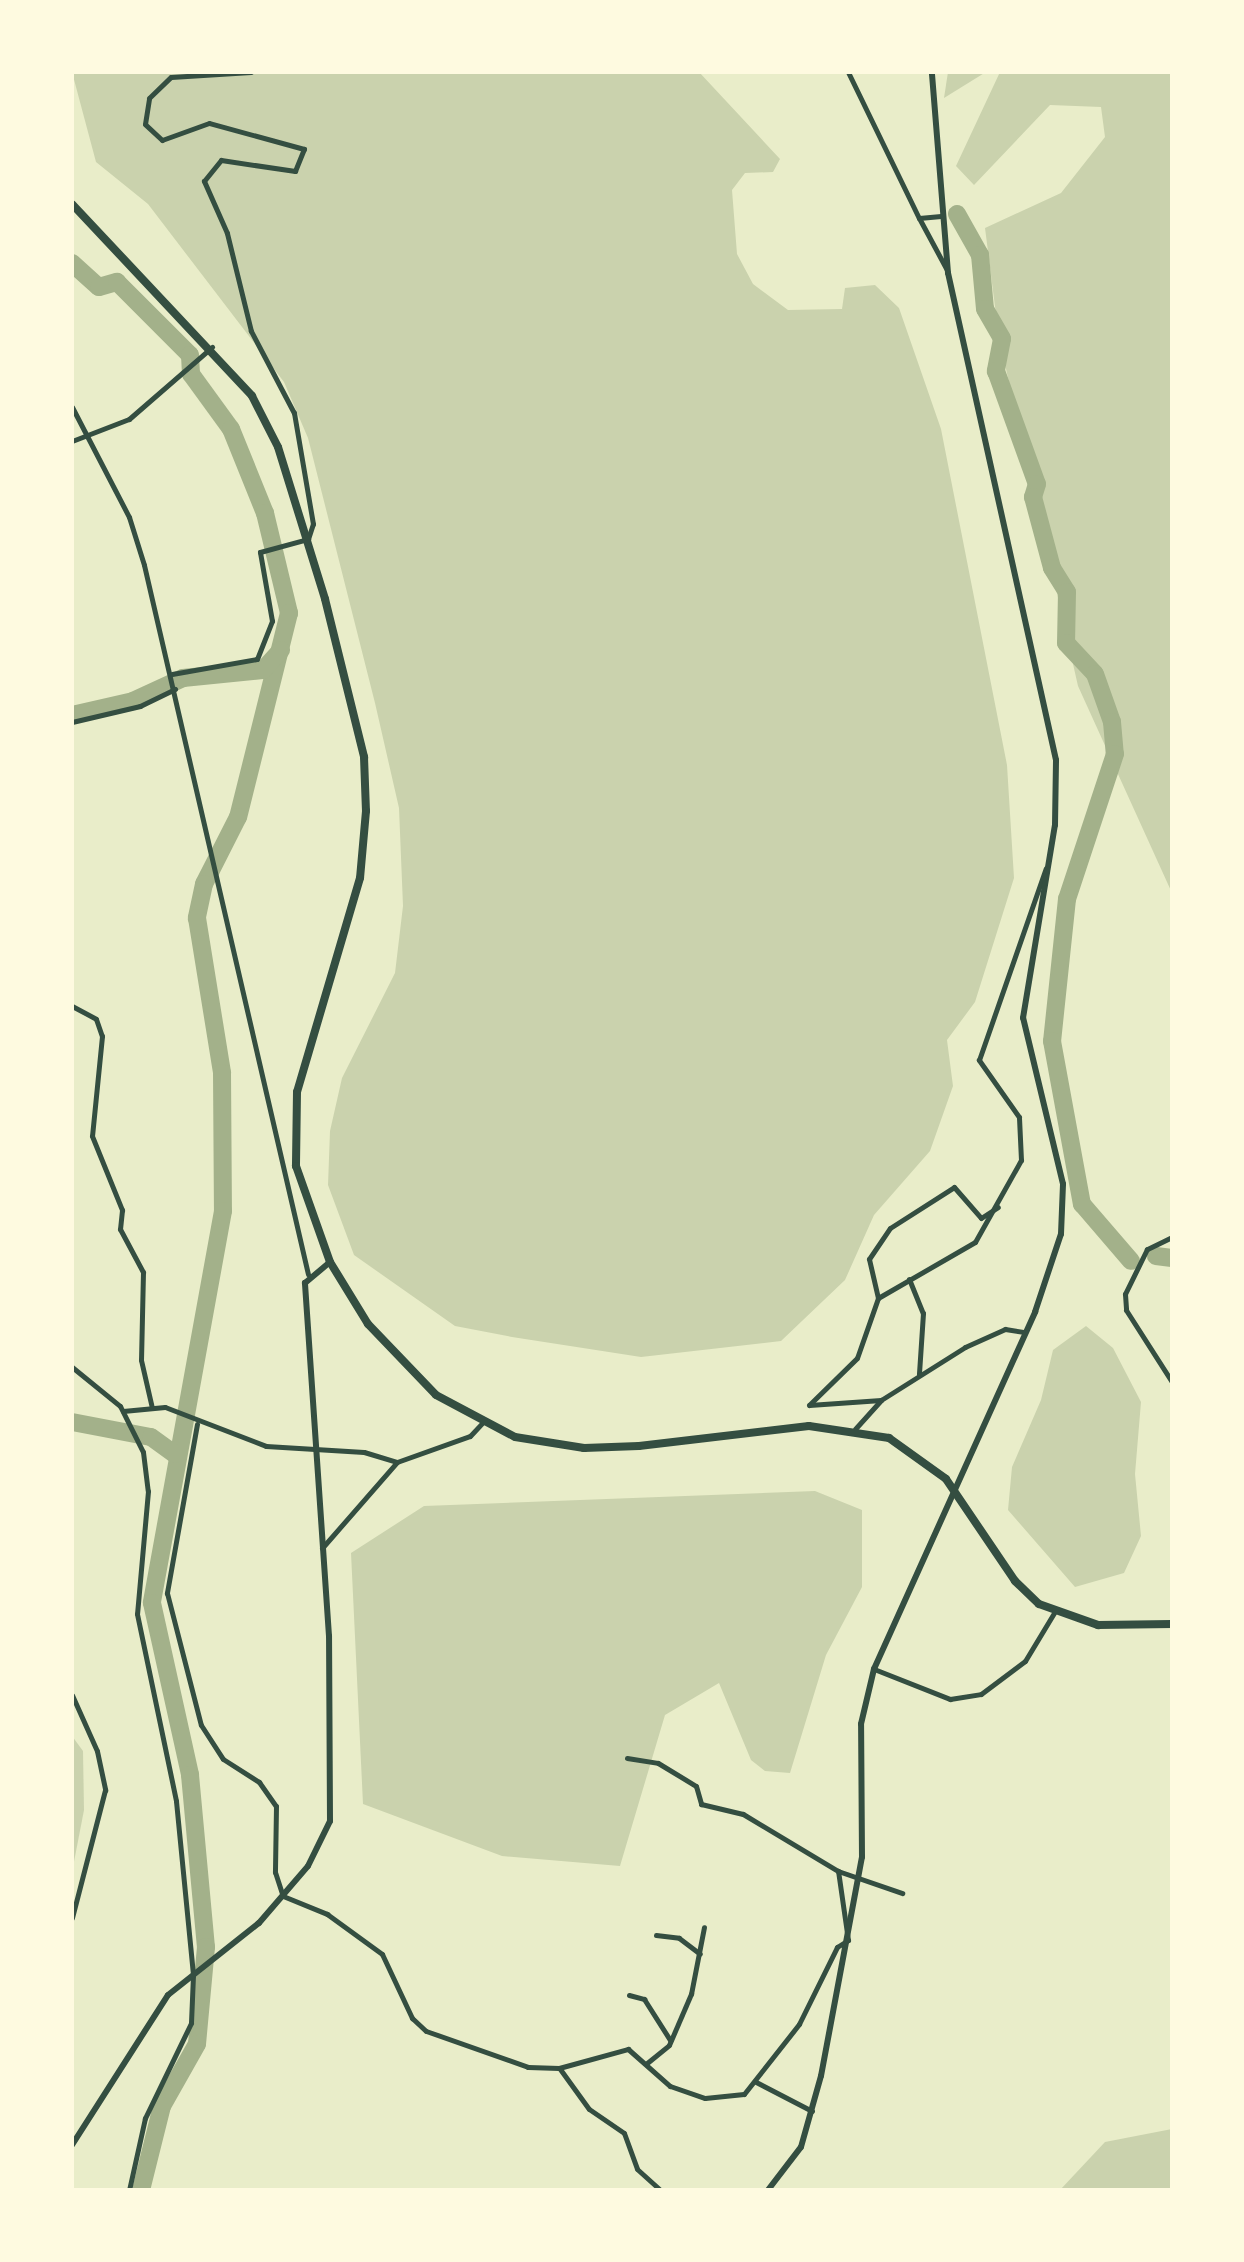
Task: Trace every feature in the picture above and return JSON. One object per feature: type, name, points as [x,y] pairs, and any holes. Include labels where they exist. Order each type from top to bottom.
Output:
[{"type":"main road","points":[[72,204],[212,347],[252,396],[278,447],[308,539],[364,757],[366,797],[360,878],[297,1092],[296,1166],[330,1262],[395,1358],[482,1423],[515,1437],[584,1448],[809,1426],[855,1429],[931,1463],[1015,1581],[1054,1613],[1098,1625],[1172,1624]]},
{"type":"street","points":[[173,676],[257,659],[264,651],[272,621],[264,551],[308,539],[311,478],[297,424],[251,331],[227,233],[204,181],[221,160],[295,171],[304,149],[209,123],[162,140],[145,124],[149,98],[171,77],[251,72]]},
{"type":"street","points":[[848,72],[878,127],[890,170],[948,273]]},
{"type":"street","points":[[768,2190],[801,2147],[812,2111],[848,1940],[862,1857],[861,1724],[874,1669],[1053,1268],[1062,1212],[1063,1184],[1023,1018],[1050,858],[1057,787],[1048,715],[948,273],[941,216],[932,72]]},
{"type":"street","points":[[919,218],[941,216]]},
{"type":"street","points":[[72,441],[118,425],[212,347]]},
{"type":"street","points":[[72,407],[129,517],[173,676],[308,1274],[335,1795],[308,1866],[283,1896],[155,2011],[72,2145]]},
{"type":"street","points":[[72,722],[140,706],[175,688]]},
{"type":"street","points":[[878,1298],[975,1242],[1000,1206],[1021,1160],[1019,1117],[979,1060],[1050,858]]},
{"type":"street","points":[[72,1006],[96,1019],[102,1036],[92,1136],[122,1210],[120,1229],[143,1272],[141,1360],[152,1408]]},
{"type":"street","points":[[881,1400],[809,1405],[857,1358],[878,1298],[869,1259],[890,1228],[954,1187],[981,1218],[1000,1206]]},
{"type":"street","points":[[1172,1237],[1154,1241],[1141,1256],[1125,1294],[1126,1310],[1172,1382]]},
{"type":"street","points":[[308,1274],[330,1262]]},
{"type":"street","points":[[909,1279],[923,1313],[919,1375]]},
{"type":"street","points":[[855,1429],[881,1400],[919,1375],[992,1334],[1025,1332]]},
{"type":"street","points":[[72,1367],[123,1411],[143,1452],[148,1491],[137,1614],[176,1801],[196,1972],[191,2023],[145,2118],[129,2190]]},
{"type":"street","points":[[123,1411],[165,1407],[197,1424],[316,1453],[364,1452],[397,1462]]},
{"type":"street","points":[[320,1549],[397,1462],[470,1436],[482,1423]]},
{"type":"street","points":[[197,1424],[169,1569],[170,1613],[209,1742],[259,1782],[276,1806],[275,1872],[283,1896],[327,1914],[382,1954],[412,2018],[426,2031],[507,2064],[559,2068],[614,2048],[647,2063],[658,2079],[705,2098],[744,2094],[756,2082],[848,1940],[838,1871]]},
{"type":"street","points":[[874,1669],[950,1699],[981,1694],[1025,1661],[1054,1613]]},
{"type":"street","points":[[72,1695],[97,1751],[105,1790],[72,1918]]},
{"type":"street","points":[[627,1758],[658,1763],[696,1786],[701,1804],[743,1814],[838,1871],[902,1893]]},
{"type":"street","points":[[647,2063],[670,2041],[701,1955],[704,1927]]},
{"type":"street","points":[[656,1935],[679,1938],[701,1955]]},
{"type":"street","points":[[629,1995],[644,1999],[670,2041]]},
{"type":"street","points":[[559,2068],[589,2109],[624,2133],[637,2169],[660,2190]]},
{"type":"street","points":[[756,2082],[812,2111]]},
{"type":"green space","points":[[72,72],[699,72],[780,159],[773,172],[745,173],[732,190],[737,254],[753,284],[788,310],[842,309],[845,288],[875,285],[899,308],[941,429],[1007,765],[1014,878],[975,1002],[947,1040],[953,1086],[930,1151],[874,1215],[845,1280],[781,1341],[641,1357],[455,1326],[354,1255],[328,1185],[330,1131],[342,1078],[395,973],[403,906],[399,808],[375,703],[308,438],[284,382],[148,204],[96,162]]},
{"type":"green space","points":[[948,72],[986,72],[944,98]]},
{"type":"green space","points":[[1000,72],[1172,72],[1172,893],[1078,686],[999,338],[985,228],[1061,193],[1105,137],[1101,107],[1050,105],[974,185],[956,166]]},
{"type":"green space","points":[[1086,1326],[1113,1348],[1141,1402],[1135,1474],[1141,1536],[1124,1573],[1075,1587],[1008,1510],[1012,1467],[1041,1400],[1053,1350]]},
{"type":"green space","points":[[815,1491],[862,1510],[862,1587],[826,1655],[790,1773],[765,1771],[751,1760],[719,1683],[665,1715],[620,1866],[502,1856],[363,1804],[351,1553],[424,1506]]},
{"type":"green space","points":[[72,1736],[83,1751],[84,1810],[72,1872]]},
{"type":"green space","points":[[1172,2129],[1172,2190],[1060,2190],[1105,2142]]},
{"type":"waterway","points":[[957,214],[980,255],[985,309],[1002,339],[996,371],[1037,484],[1033,497],[1052,568],[1067,592],[1066,643],[1095,674],[1112,722],[1115,754],[1067,899],[1052,1041],[1082,1204],[1131,1261]]},
{"type":"waterway","points":[[72,263],[99,287],[117,282],[190,355],[191,374],[231,429],[265,513],[289,613],[238,817],[204,884],[197,918],[222,1073],[223,1211],[152,1603],[190,1775],[206,1947],[197,2044],[162,2106],[141,2190]]},
{"type":"waterway","points":[[72,715],[133,701],[183,678],[263,670],[281,650]]},
{"type":"waterway","points":[[1156,1256],[1172,1258]]},
{"type":"waterway","points":[[72,1422],[151,1437],[174,1454]]}]
